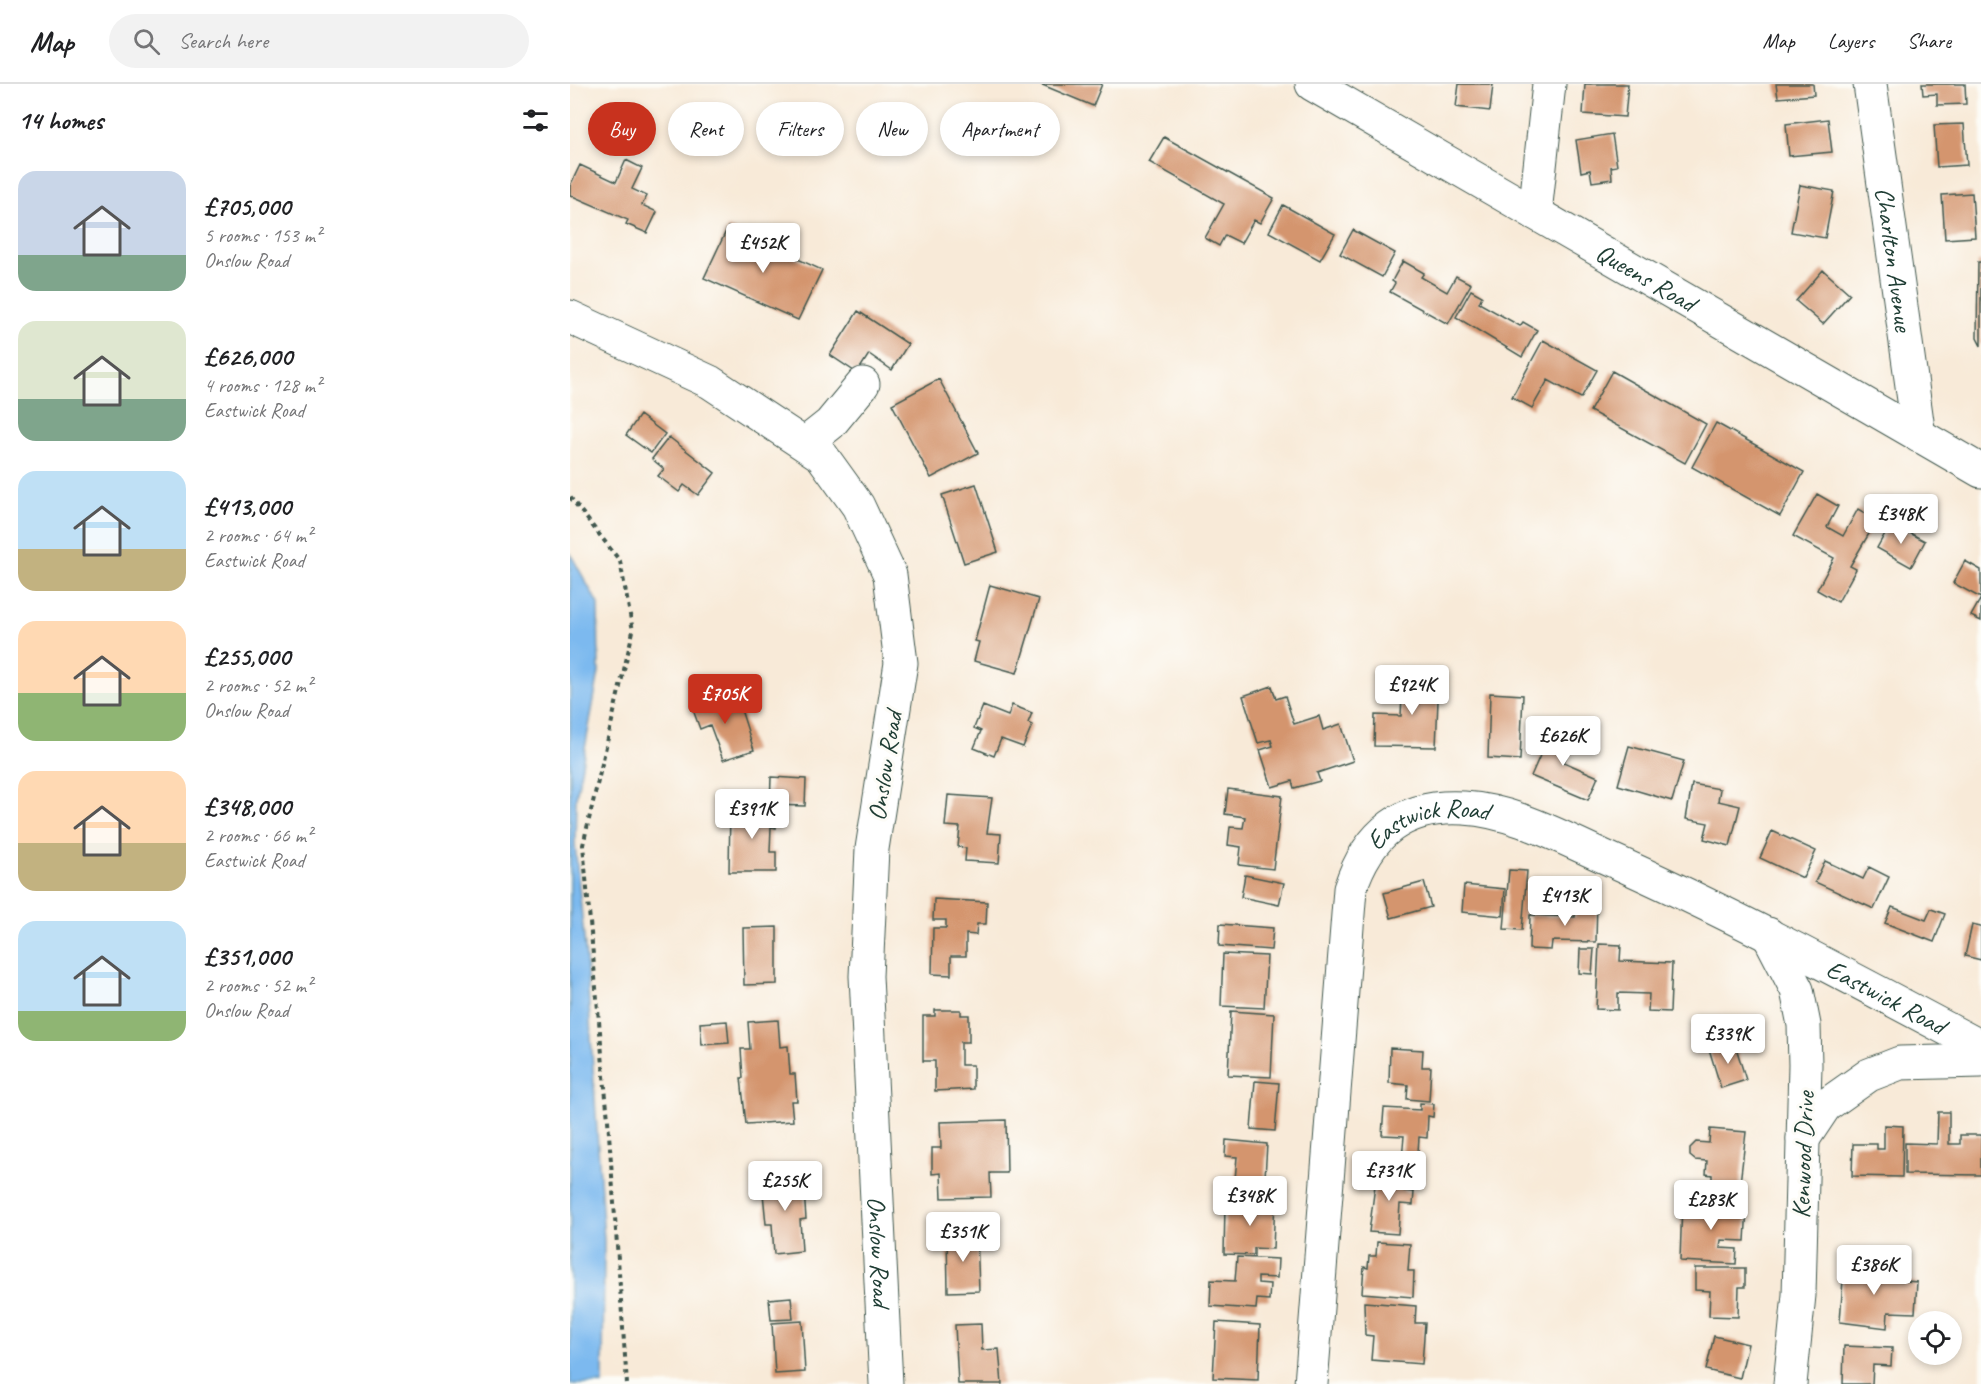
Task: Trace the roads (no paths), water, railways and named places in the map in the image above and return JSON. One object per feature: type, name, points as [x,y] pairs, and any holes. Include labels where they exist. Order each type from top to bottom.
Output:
[{"type":"street","name":"Queens Road","points":[[1312,84],[1981,471]]},
{"type":"street","points":[[1536,213],[1549,84]]},
{"type":"street","name":"Charlton Avenue","points":[[1870,84],[1919,436]]},
{"type":"street","name":"Onslow Road","points":[[570,317],[710,382],[806,443],[822,456],[858,506],[890,575],[901,663],[872,849],[866,976],[886,1384]]},
{"type":"street","points":[[806,443],[830,424],[863,384]]},
{"type":"street","name":"Eastwick Road","points":[[1311,1384],[1350,889],[1359,862],[1382,833],[1403,818],[1432,810],[1464,808],[1498,813],[1523,821],[1654,879],[1768,934],[1981,1047]]},
{"type":"street","name":"Kenwood Drive","points":[[1768,934],[1797,990],[1804,1025],[1799,1294],[1790,1384]]},
{"type":"street","points":[[1803,1139],[1825,1106],[1869,1075],[1900,1063],[1981,1061]]},
{"type":"water","points":[[570,553],[598,604],[599,672],[576,798],[575,845],[586,958],[604,1240],[603,1384],[570,1384]]}]
